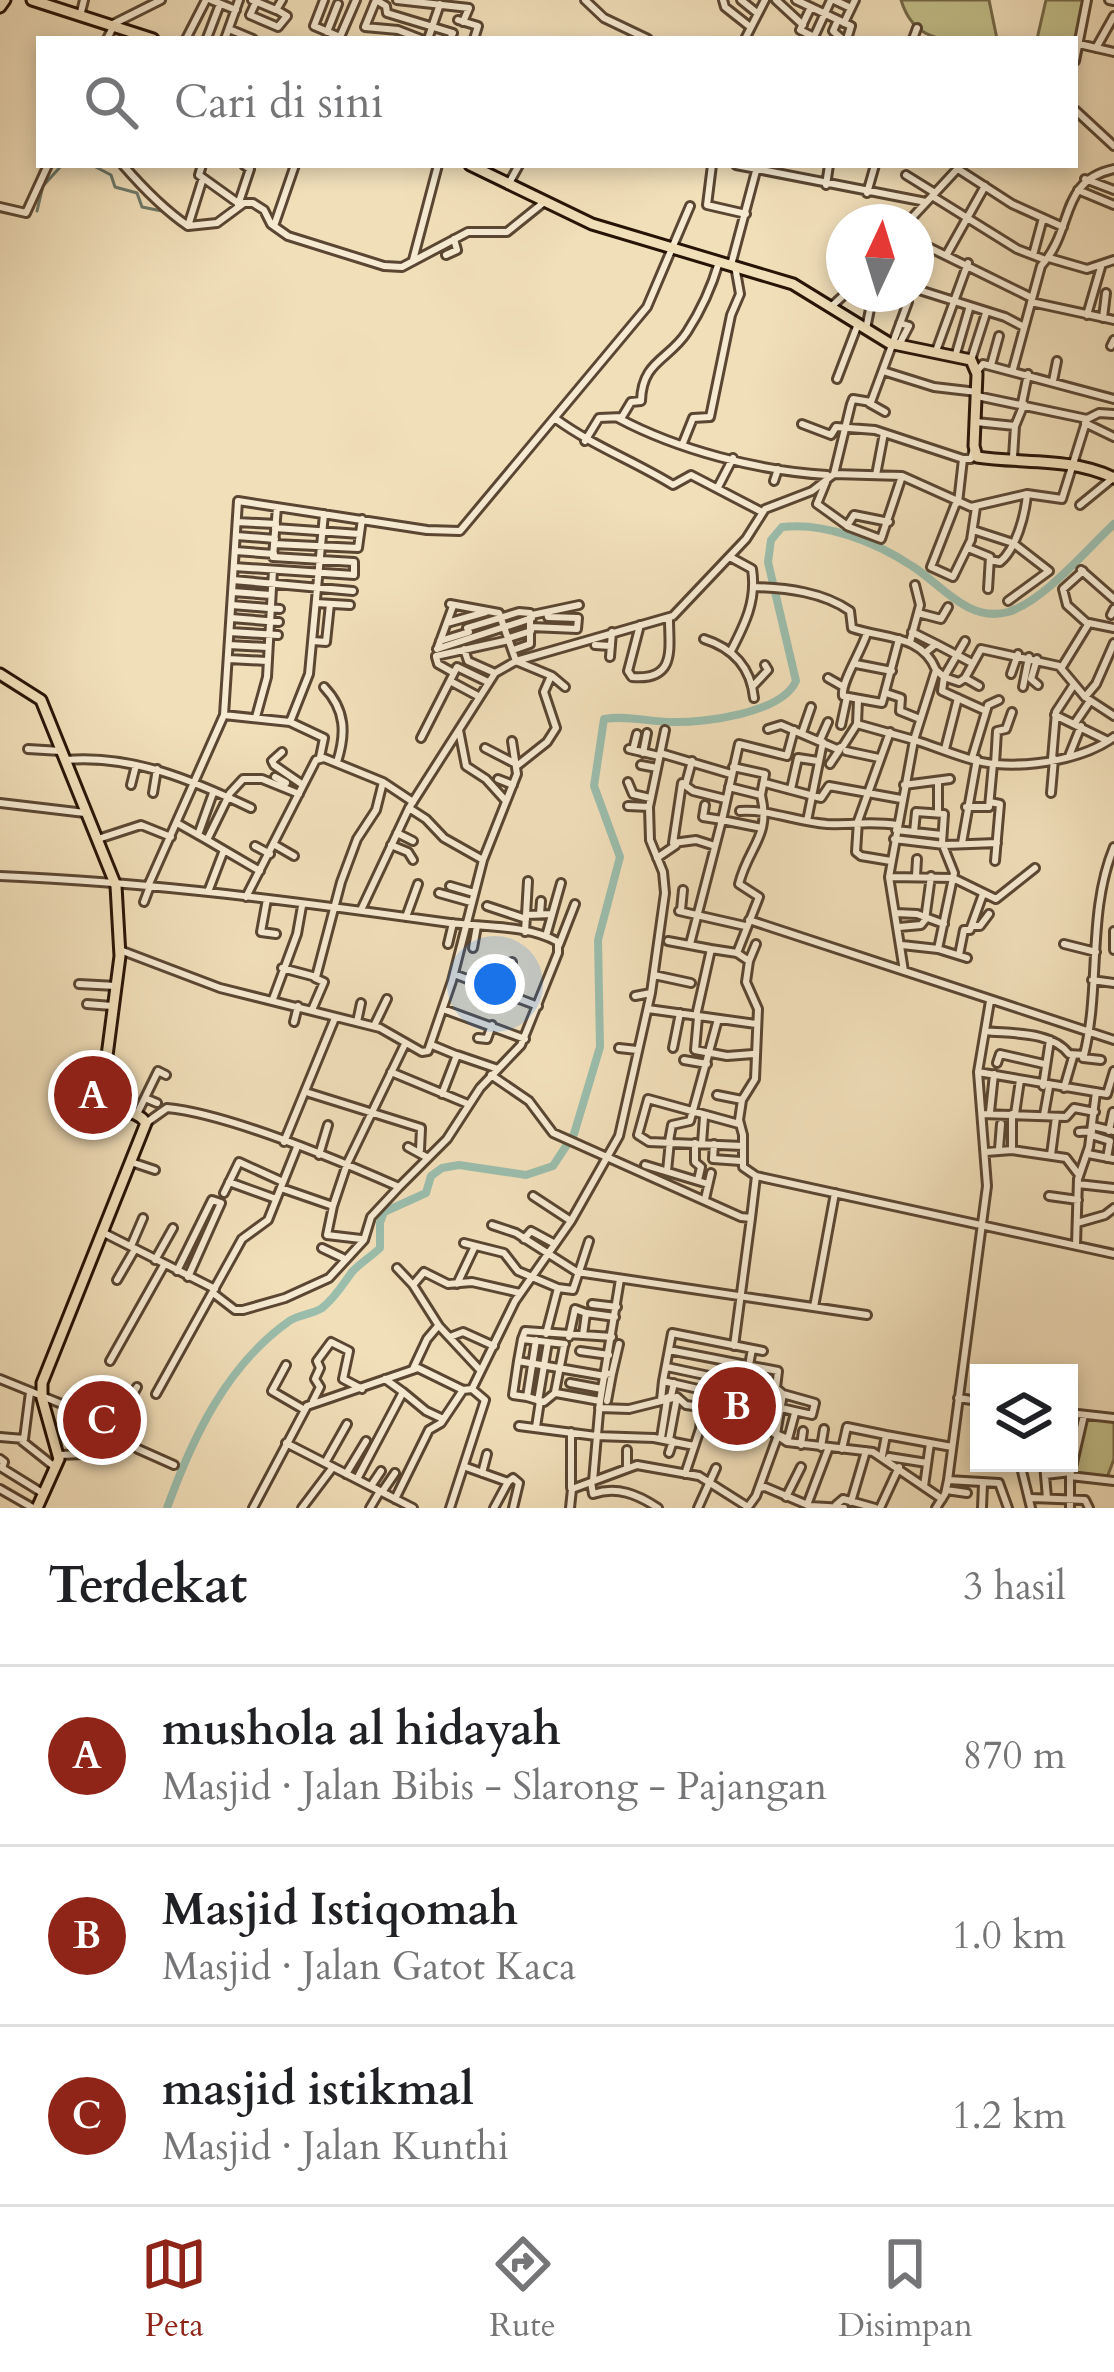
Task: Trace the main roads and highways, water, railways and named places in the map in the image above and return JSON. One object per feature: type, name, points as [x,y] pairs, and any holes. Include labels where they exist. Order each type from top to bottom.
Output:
[{"type":"main road","points":[[32,0],[143,36]]},
{"type":"main road","points":[[476,168],[592,224],[793,284],[895,345],[980,364],[976,455],[1071,466],[1113,478]]},
{"type":"main road","points":[[0,674],[41,700],[115,882],[120,950],[101,1102],[107,1108],[137,1114],[146,1123],[36,1393],[59,1455],[35,1508]]},
{"type":"waterway","points":[[37,211],[43,186],[59,168]]},
{"type":"waterway","points":[[98,168],[111,175],[115,187],[137,193],[142,207],[162,211]]},
{"type":"waterway","points":[[167,1508],[200,1430],[229,1382],[266,1340],[292,1319],[322,1308],[380,1248],[384,1212],[426,1193],[431,1176],[442,1168],[459,1165],[526,1175],[553,1166],[574,1134],[600,1047],[598,940],[620,857],[594,786],[604,719],[703,721],[759,708],[788,692],[796,681],[768,562],[771,540],[782,527],[833,531],[866,542],[912,566],[968,607],[994,614],[1036,597],[1114,524]]},
{"type":"place","name":"mushola al hidayah","points":[[93,1095]]},
{"type":"place","name":"Masjid Istiqomah","points":[[737,1406]]},
{"type":"place","name":"masjid istikmal","points":[[102,1420]]}]
